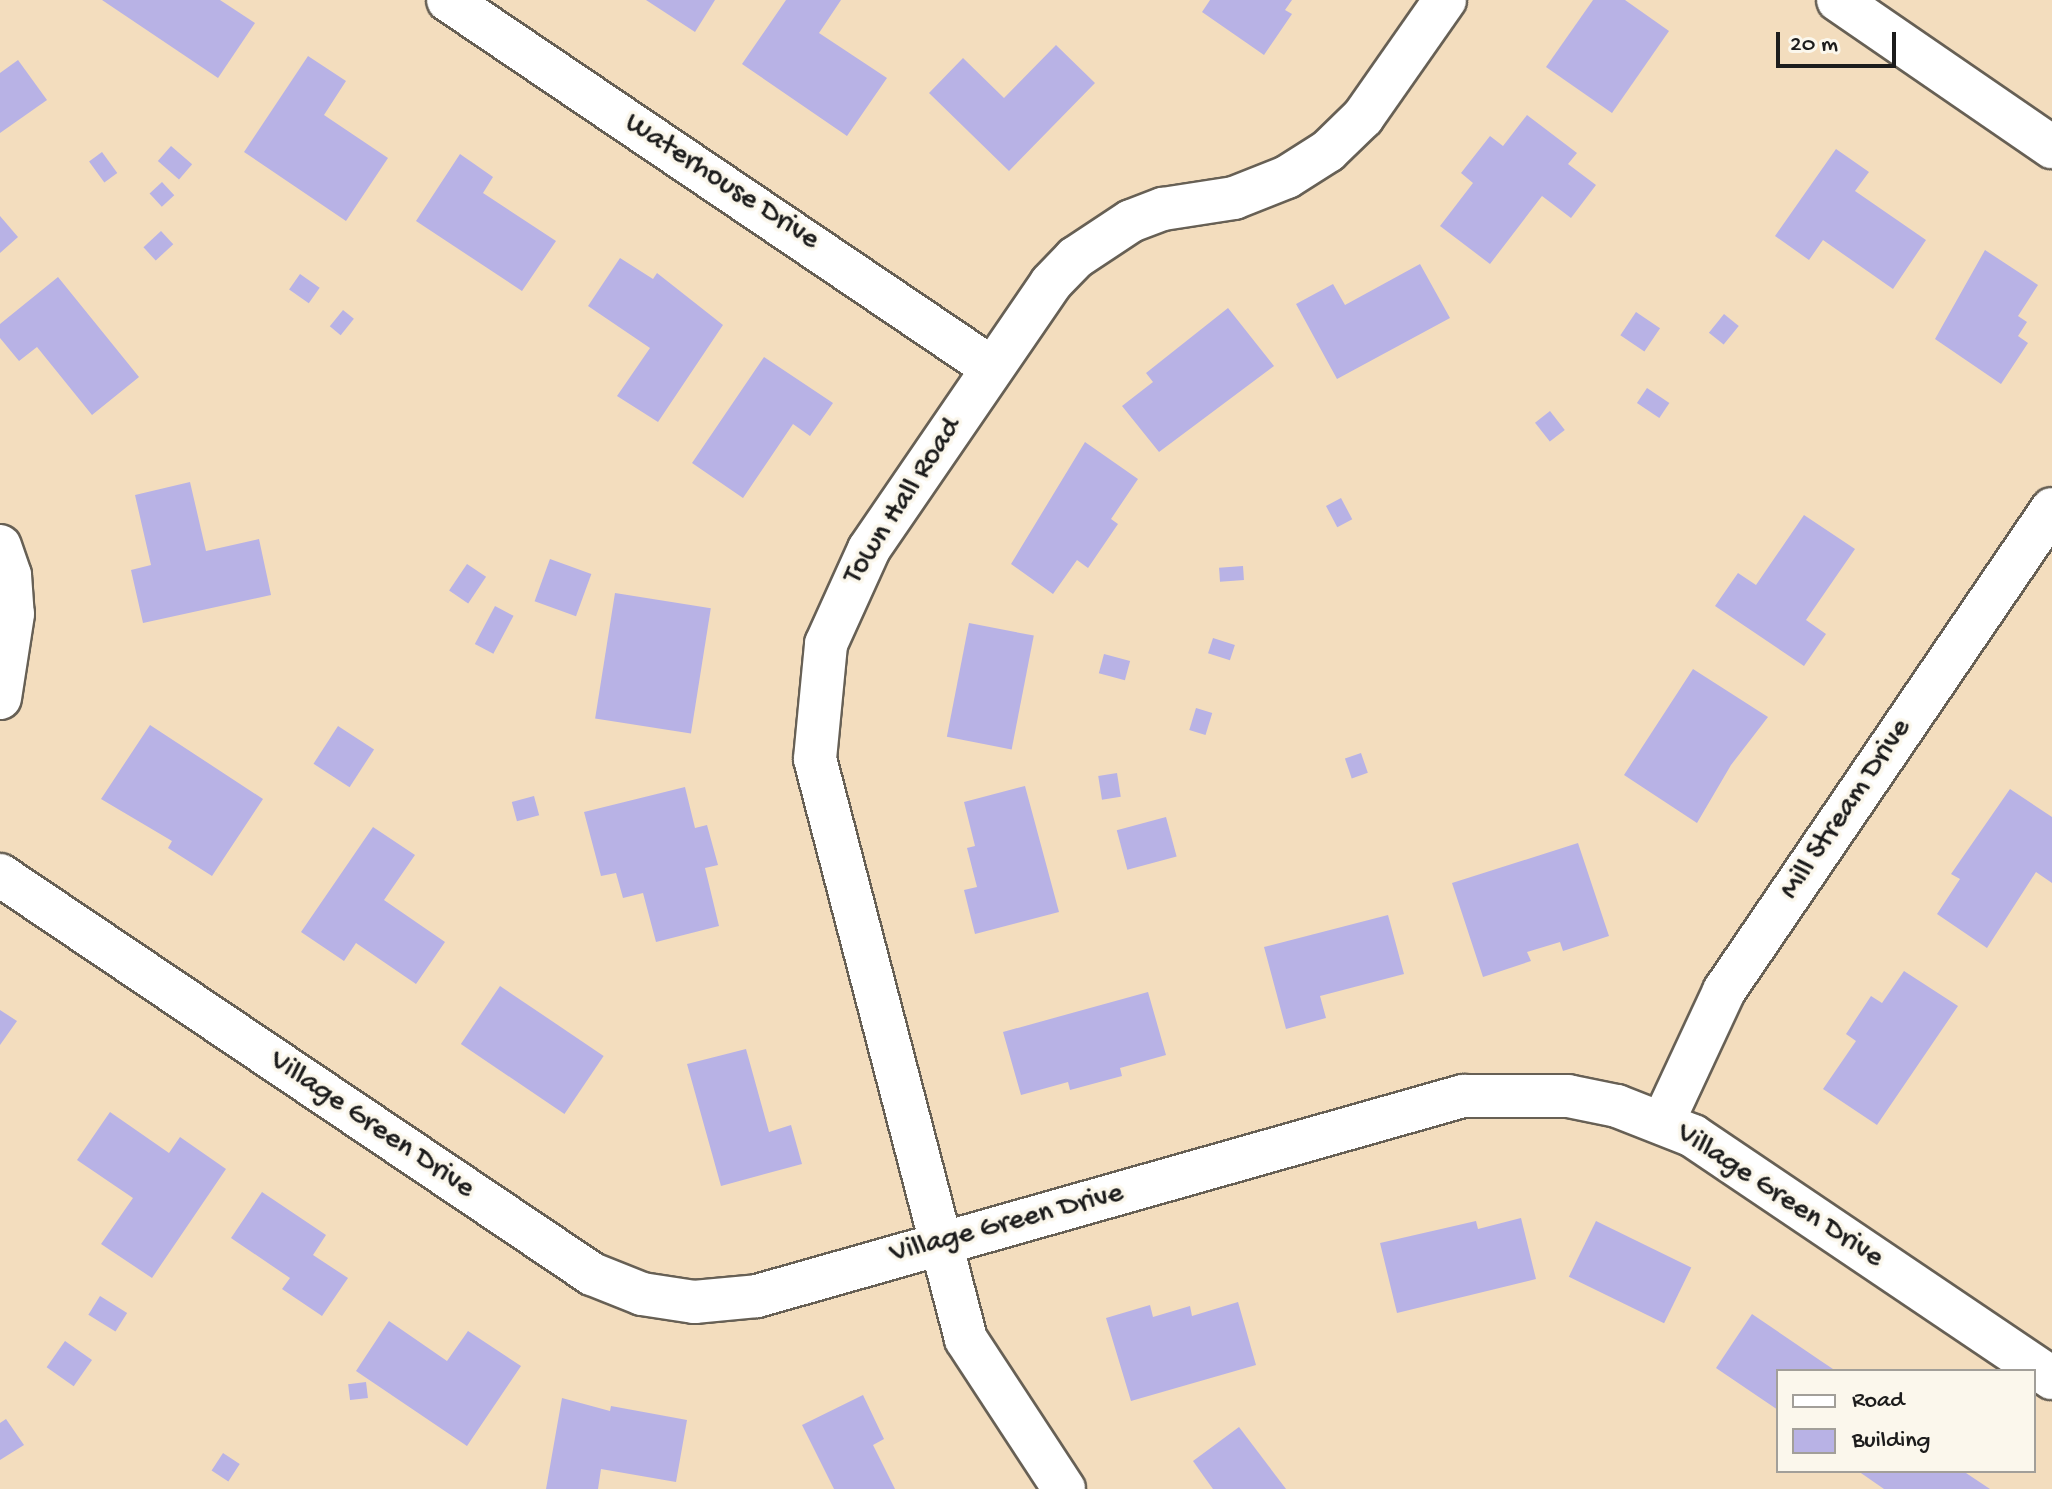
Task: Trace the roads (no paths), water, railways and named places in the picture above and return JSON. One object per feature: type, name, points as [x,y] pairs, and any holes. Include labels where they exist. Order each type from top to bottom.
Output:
[{"type":"street","name":"Waterhouse Drive","points":[[448,0],[992,368]]},
{"type":"street","name":"Town Hall Road","points":[[1064,1489],[966,1339],[815,759],[826,644],[851,579],[1051,283],[1102,238],[1163,209],[1259,188],[1328,151],[1363,117],[1445,0]]},
{"type":"street","points":[[1838,0],[2052,147]]},
{"type":"street","name":"Mill Stream Drive","points":[[1663,1122],[1724,991],[2052,509]]},
{"type":"street","points":[[0,546],[10,575],[13,614],[0,698]]},
{"type":"street","name":"Village Green Drive","points":[[0,875],[615,1285],[670,1300],[732,1300],[1463,1096],[1568,1096],[1663,1122],[1720,1153],[2052,1378]]}]
